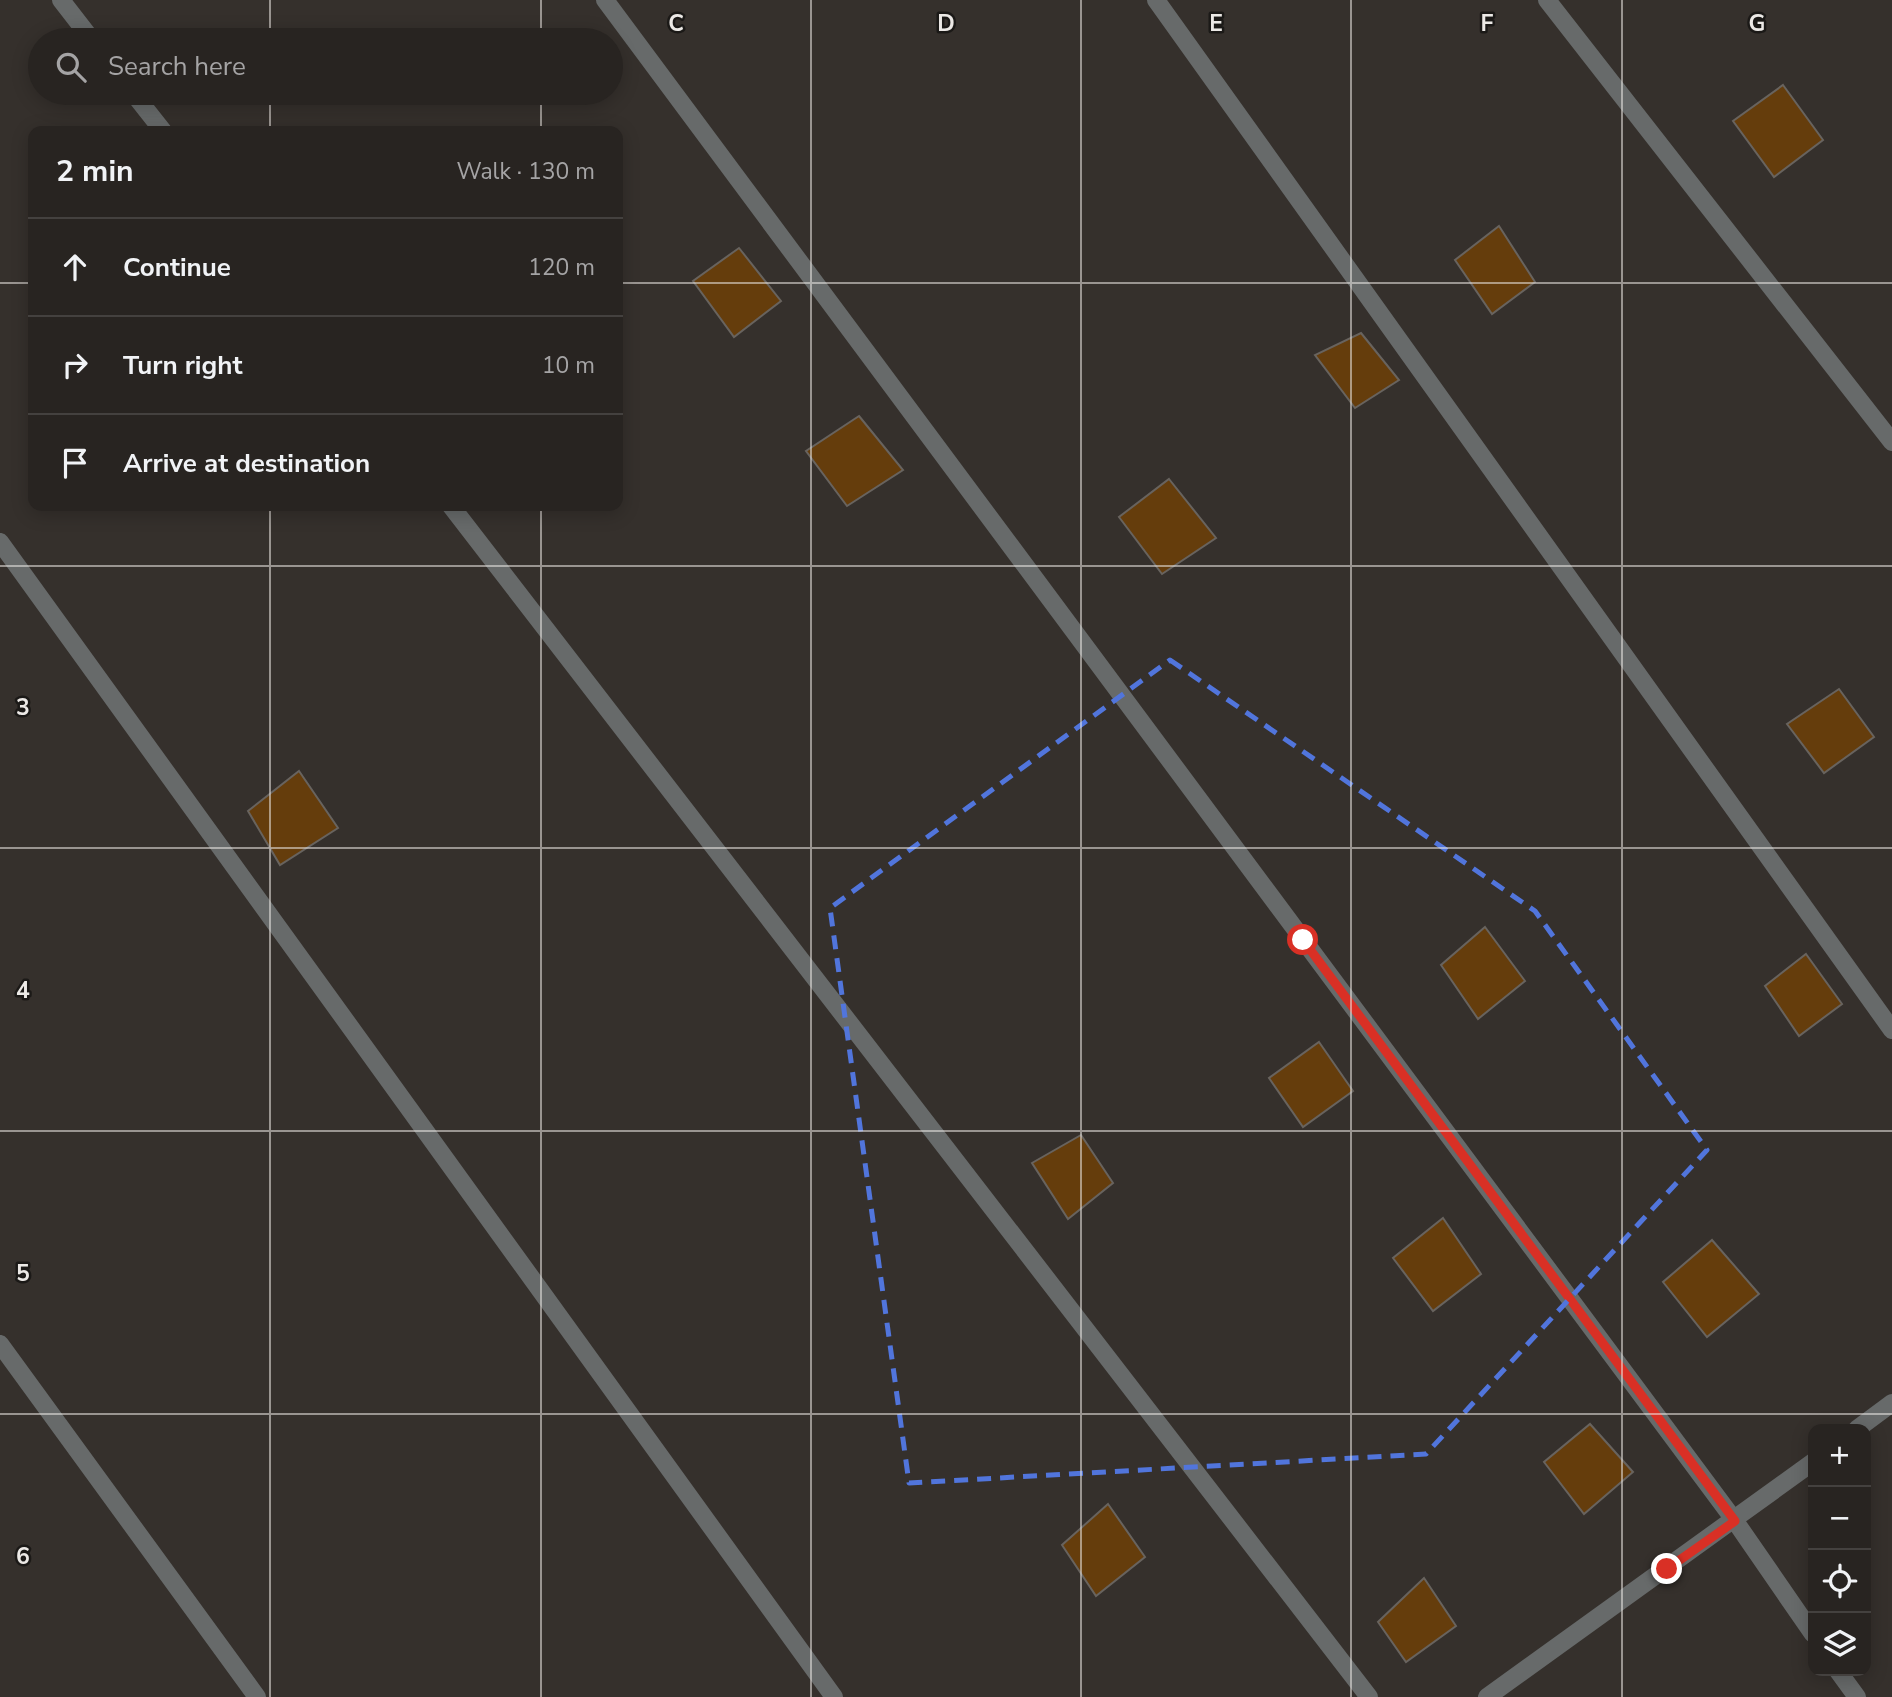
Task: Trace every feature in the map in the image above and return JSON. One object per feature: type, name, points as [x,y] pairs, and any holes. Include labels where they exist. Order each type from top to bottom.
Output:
[{"type":"street","points":[[61,0],[83,28]]},
{"type":"street","points":[[605,0],[1735,1521],[1808,1627]]},
{"type":"street","points":[[1156,0],[1892,1030]]},
{"type":"street","points":[[1547,0],[1892,442]]},
{"type":"street","points":[[142,105],[159,126]]},
{"type":"street","points":[[455,511],[1369,1697]]},
{"type":"street","points":[[0,542],[834,1697]]},
{"type":"street","points":[[0,1344],[257,1697]]},
{"type":"street","points":[[1864,1424],[1892,1403]]},
{"type":"street","points":[[1487,1697],[1735,1521],[1808,1466]]},
{"type":"street","points":[[1842,1676],[1857,1697]]},
{"type":"highlighted area","points":[[1170,660],[1535,911],[1707,1150],[1426,1454],[909,1483],[830,908]]},
{"type":"building","points":[[1783,85],[1823,140],[1774,177],[1733,121]]},
{"type":"building","points":[[1499,226],[1535,282],[1492,314],[1455,260]]},
{"type":"building","points":[[739,248],[781,301],[734,337],[693,281]]},
{"type":"building","points":[[1361,333],[1399,380],[1355,408],[1315,355]]},
{"type":"building","points":[[859,416],[903,470],[847,506],[806,451]]},
{"type":"building","points":[[1169,479],[1216,538],[1162,574],[1119,517]]},
{"type":"building","points":[[1839,689],[1874,737],[1824,773],[1787,724]]},
{"type":"building","points":[[299,771],[338,828],[280,865],[248,811]]},
{"type":"building","points":[[1485,927],[1525,981],[1478,1019],[1441,965]]},
{"type":"building","points":[[1806,954],[1842,1004],[1799,1036],[1765,986]]},
{"type":"building","points":[[1319,1042],[1353,1091],[1303,1127],[1269,1078]]},
{"type":"building","points":[[1081,1135],[1113,1183],[1068,1219],[1032,1163]]},
{"type":"building","points":[[1443,1218],[1481,1274],[1433,1311],[1393,1258]]},
{"type":"building","points":[[1712,1240],[1759,1294],[1707,1337],[1663,1282]]},
{"type":"building","points":[[1590,1424],[1633,1472],[1584,1514],[1544,1462]]},
{"type":"building","points":[[1108,1504],[1145,1557],[1096,1596],[1062,1545]]},
{"type":"building","points":[[1424,1578],[1456,1626],[1406,1662],[1378,1622]]},
{"type":"route","points":[[1303,940],[1735,1521],[1667,1569]]}]
